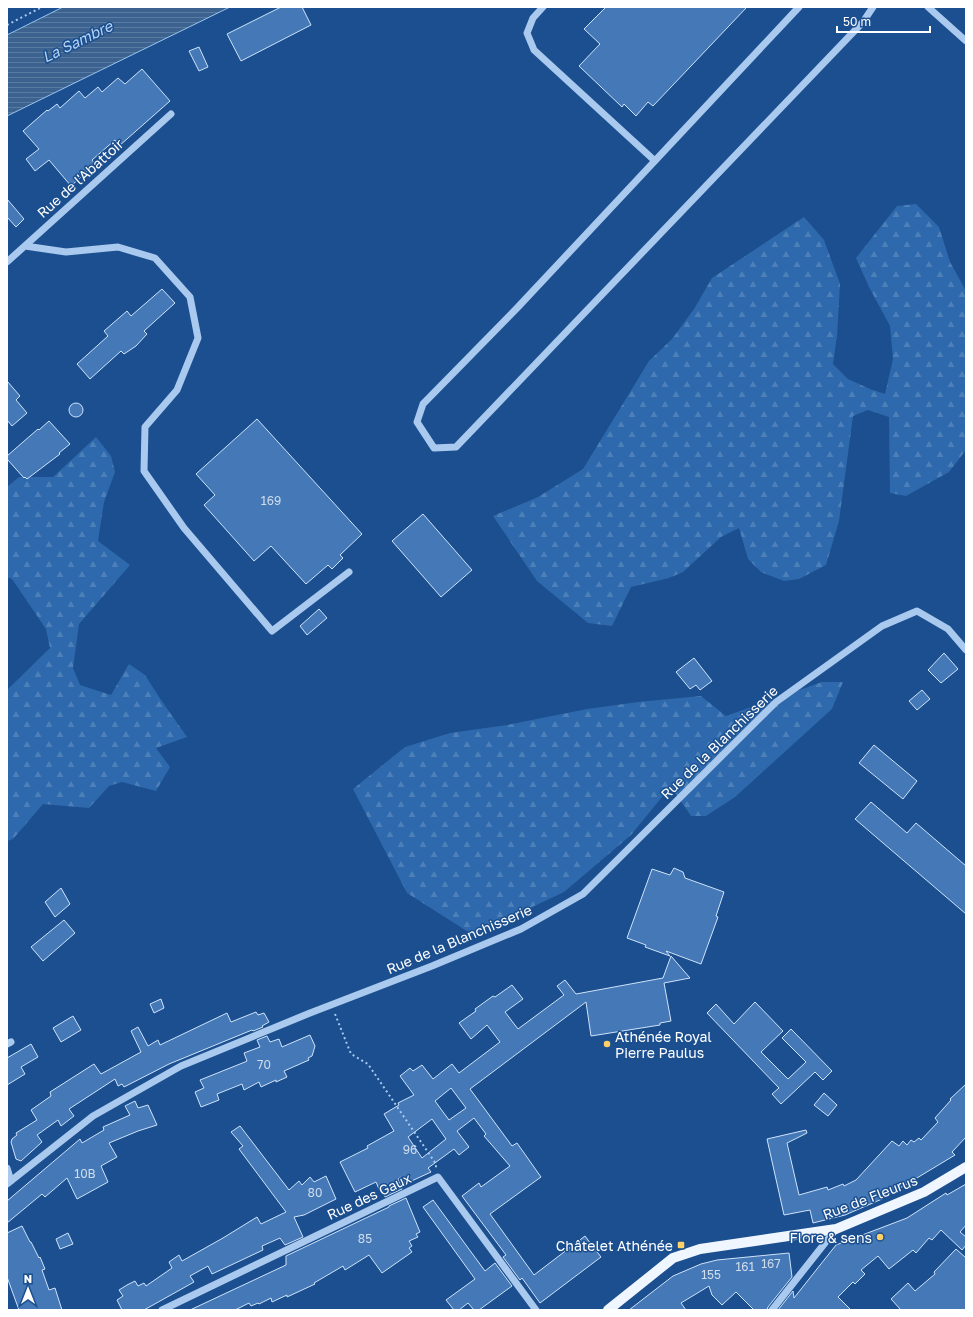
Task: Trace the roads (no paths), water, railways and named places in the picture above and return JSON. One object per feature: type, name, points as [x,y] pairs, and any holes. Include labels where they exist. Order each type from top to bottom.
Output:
[{"type":"main road","name":"Rue de Fleurus","points":[[608,1310],[673,1258],[700,1249],[836,1229],[924,1192],[966,1167]]},
{"type":"street","points":[[543,7],[533,18],[527,33],[534,50],[655,161]]},
{"type":"street","points":[[799,7],[518,307],[423,404],[417,422],[434,448],[456,447],[863,22],[873,7]]},
{"type":"street","points":[[928,7],[966,41]]},
{"type":"street","name":"Rue de l'Abattoir","points":[[7,262],[171,114]]},
{"type":"street","points":[[25,246],[66,252],[118,247],[155,258],[190,297],[198,338],[177,390],[145,427],[144,471],[184,528],[272,631],[349,572]]},
{"type":"street","name":"Rue de la Blanchisserie","points":[[9,1182],[93,1116],[181,1066],[331,1004],[432,966],[521,929],[584,894],[776,702],[882,626],[917,611],[948,630],[966,650]]},
{"type":"street","name":"Rue de la Blanchisserie","points":[[7,1168],[9,1182]]},
{"type":"street","name":"Rue des Gaux","points":[[162,1310],[438,1177],[536,1310]]},
{"type":"street","points":[[772,1310],[836,1229]]},
{"type":"water","name":"La Sambre","points":[[63,7],[230,7],[7,116],[7,35]]},
{"type":"place","name":"Athénée Royal Pierre Paulus","points":[[607,1044]]},
{"type":"place","name":"Flore & sens","points":[[880,1237]]},
{"type":"place","name":"Châtelet Athénée","points":[[681,1245]]}]
